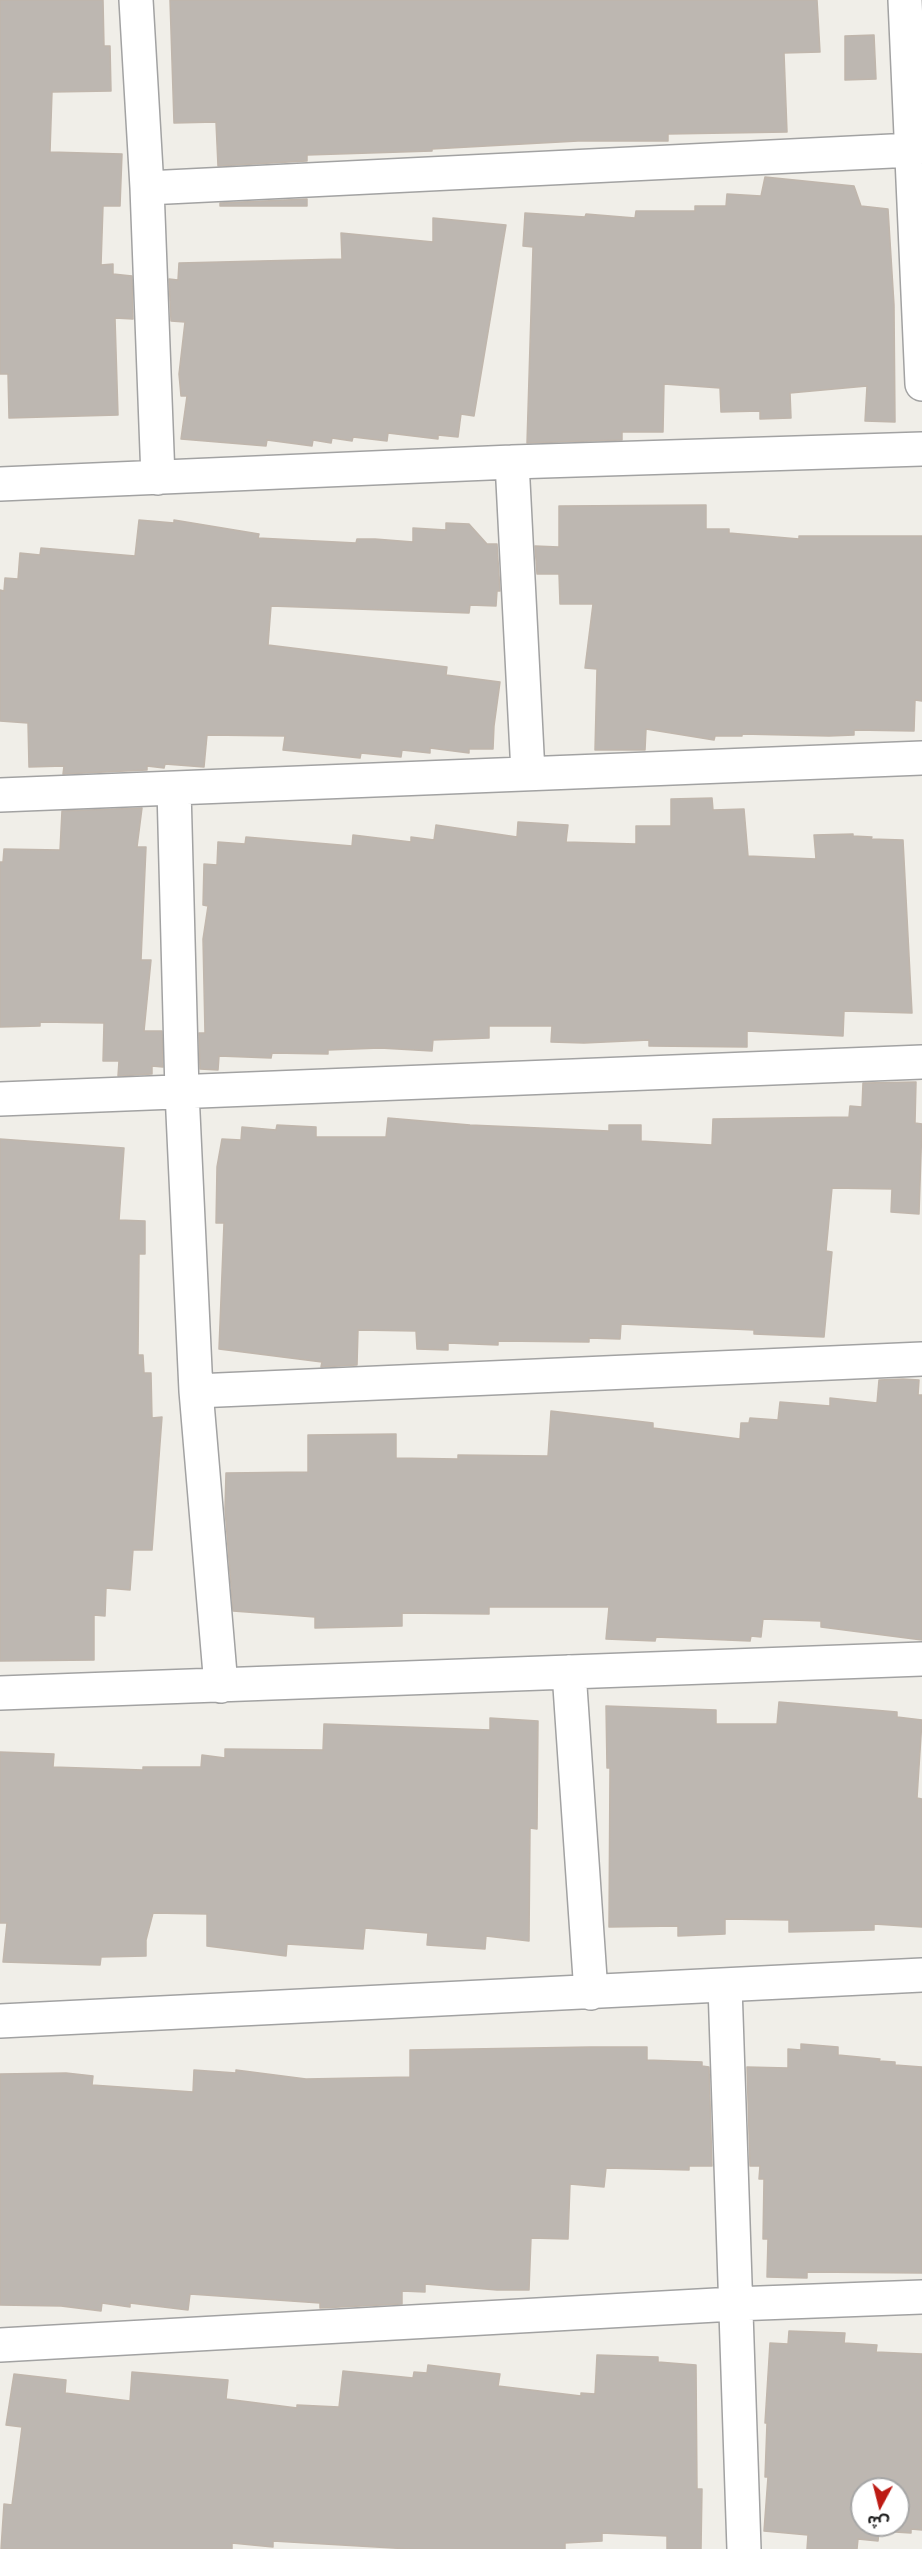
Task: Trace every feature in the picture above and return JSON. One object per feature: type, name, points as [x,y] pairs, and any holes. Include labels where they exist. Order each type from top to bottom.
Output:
[{"type":"street","points":[[136,0],[147,188],[158,478]]},
{"type":"street","points":[[905,0],[922,384]]},
{"type":"street","points":[[147,188],[912,150]]},
{"type":"street","points":[[0,484],[512,462],[922,449]]},
{"type":"street","points":[[512,462],[528,773]]},
{"type":"street","points":[[0,795],[922,758]]},
{"type":"street","points":[[174,789],[182,1092],[196,1391],[221,1686]]},
{"type":"street","points":[[0,1100],[922,1062]]},
{"type":"street","points":[[196,1391],[922,1359]]},
{"type":"street","points":[[0,1693],[922,1659]]},
{"type":"street","points":[[569,1672],[591,1993]]},
{"type":"street","points":[[0,2021],[922,1976]]},
{"type":"street","points":[[725,1986],[744,2549]]},
{"type":"street","points":[[0,2345],[734,2304],[922,2297]]},
{"type":"building","points":[[0,0],[103,0],[104,46],[110,46],[111,91],[52,92],[50,152],[122,154],[120,206],[103,206],[101,265],[113,264],[113,274],[132,276],[133,319],[115,318],[118,415],[9,418],[8,374],[0,374]]},
{"type":"building","points":[[170,0],[817,0],[820,52],[784,53],[787,132],[668,134],[668,141],[578,141],[432,149],[432,151],[307,155],[307,161],[218,166],[216,122],[174,123]]},
{"type":"building","points":[[874,35],[876,79],[845,80],[845,36]]},
{"type":"building","points":[[765,177],[854,186],[861,206],[888,209],[894,305],[895,422],[865,421],[867,386],[790,393],[791,418],[760,419],[760,411],[721,412],[720,388],[664,384],[663,432],[622,432],[622,440],[527,443],[533,247],[523,246],[525,213],[635,218],[636,211],[695,211],[695,206],[726,206],[727,194],[761,196]]},
{"type":"building","points":[[307,199],[307,206],[220,206],[220,203]]},
{"type":"building","points":[[433,218],[506,225],[474,416],[461,414],[458,437],[438,435],[438,439],[388,433],[387,441],[353,437],[352,441],[332,438],[331,443],[313,440],[312,446],[267,440],[266,446],[181,439],[187,396],[181,396],[179,374],[185,322],[171,321],[169,279],[178,280],[179,263],[342,259],[341,233],[433,242]]},
{"type":"building","points":[[706,505],[706,529],[729,529],[729,533],[799,539],[799,536],[922,536],[922,701],[915,700],[914,731],[854,730],[854,735],[829,736],[742,734],[742,736],[715,736],[714,740],[646,729],[645,750],[595,750],[597,669],[585,668],[593,604],[560,604],[559,574],[537,574],[535,546],[559,547],[559,506]]},
{"type":"building","points":[[139,520],[174,523],[174,520],[259,534],[258,538],[356,543],[357,539],[413,542],[413,528],[446,530],[446,523],[469,524],[487,544],[497,544],[500,591],[497,591],[496,606],[470,605],[469,613],[271,606],[268,645],[447,667],[446,675],[500,682],[493,749],[469,749],[469,753],[430,748],[430,753],[402,750],[401,757],[361,753],[360,758],[283,750],[285,736],[207,735],[204,767],[165,764],[164,768],[147,766],[147,770],[63,774],[64,766],[29,767],[28,723],[0,721],[0,590],[4,591],[5,578],[18,579],[20,553],[40,555],[41,548],[135,556]]},
{"type":"building","points":[[712,798],[713,810],[744,809],[748,856],[816,859],[814,835],[853,834],[853,836],[872,837],[871,839],[903,840],[912,1013],[844,1011],[843,1036],[747,1031],[747,1047],[649,1046],[649,1040],[551,1042],[552,1026],[489,1026],[489,1038],[433,1040],[432,1051],[380,1048],[328,1050],[328,1054],[272,1053],[271,1058],[219,1056],[218,1070],[200,1069],[199,1033],[205,1033],[203,939],[208,906],[203,905],[204,864],[217,865],[218,842],[245,844],[246,837],[352,846],[353,835],[411,842],[411,837],[434,840],[436,825],[517,837],[518,822],[568,825],[566,842],[636,844],[636,826],[671,826],[671,799]]},
{"type":"building","points":[[142,808],[137,847],[146,847],[141,960],[151,960],[144,1031],[162,1031],[163,1067],[152,1066],[152,1074],[118,1076],[119,1061],[103,1061],[104,1023],[40,1022],[40,1026],[0,1027],[0,862],[3,862],[4,849],[60,850],[62,811]]},
{"type":"building","points":[[916,1082],[915,1123],[922,1124],[919,1214],[891,1212],[892,1189],[832,1188],[826,1251],[832,1252],[824,1337],[754,1334],[754,1330],[621,1324],[620,1339],[589,1338],[589,1342],[498,1341],[498,1345],[448,1343],[448,1350],[417,1349],[416,1331],[358,1330],[357,1365],[321,1367],[322,1362],[219,1349],[224,1223],[216,1223],[217,1167],[222,1139],[241,1140],[242,1127],[276,1130],[277,1125],[316,1127],[316,1137],[386,1137],[388,1118],[470,1125],[609,1131],[609,1125],[641,1125],[641,1141],[712,1145],[713,1119],[849,1117],[850,1106],[862,1107],[863,1083]]},
{"type":"building","points":[[0,1139],[124,1148],[119,1220],[145,1221],[145,1254],[139,1254],[138,1355],[143,1355],[144,1373],[151,1373],[152,1418],[162,1417],[152,1550],[133,1550],[130,1590],[106,1588],[105,1616],[94,1615],[94,1660],[0,1661]]},
{"type":"building","points":[[879,1380],[919,1380],[918,1395],[922,1395],[922,1640],[821,1627],[821,1621],[763,1619],[761,1637],[751,1636],[750,1641],[656,1637],[655,1641],[606,1639],[609,1607],[489,1607],[489,1614],[402,1613],[402,1626],[315,1628],[315,1617],[233,1611],[225,1509],[226,1473],[308,1472],[308,1435],[396,1434],[396,1458],[458,1459],[458,1455],[548,1456],[551,1411],[653,1423],[653,1428],[740,1439],[741,1423],[749,1423],[750,1418],[778,1420],[780,1402],[830,1406],[830,1398],[877,1403]]},
{"type":"building","points":[[779,1702],[897,1712],[897,1717],[922,1720],[917,1798],[922,1799],[922,1927],[874,1924],[874,1930],[789,1932],[789,1920],[725,1919],[725,1934],[678,1936],[678,1926],[609,1927],[610,1768],[607,1768],[606,1706],[716,1710],[716,1724],[777,1724]]},
{"type":"building","points":[[490,1718],[538,1721],[537,1829],[530,1828],[529,1941],[486,1936],[485,1949],[427,1945],[428,1933],[365,1928],[363,1949],[287,1944],[286,1956],[207,1946],[207,1914],[153,1913],[146,1940],[146,1956],[101,1957],[100,1965],[3,1962],[7,1923],[0,1923],[0,1752],[54,1754],[53,1767],[143,1770],[143,1767],[201,1767],[202,1755],[225,1758],[225,1749],[323,1750],[324,1724],[490,1730]]},
{"type":"building","points":[[801,2044],[838,2047],[838,2055],[880,2059],[879,2061],[895,2062],[895,2065],[922,2067],[922,2273],[807,2272],[807,2278],[767,2277],[768,2239],[763,2239],[764,2179],[759,2179],[760,2166],[750,2166],[747,2067],[788,2068],[788,2049],[801,2050]]},
{"type":"building","points":[[647,2047],[647,2060],[702,2062],[702,2066],[709,2067],[712,2166],[689,2166],[689,2170],[606,2168],[604,2187],[570,2184],[568,2239],[531,2238],[529,2290],[497,2290],[425,2284],[425,2292],[402,2291],[402,2304],[320,2308],[320,2303],[190,2294],[188,2310],[130,2303],[130,2307],[102,2303],[101,2311],[61,2306],[0,2305],[0,2074],[66,2073],[93,2076],[92,2085],[193,2092],[194,2070],[236,2073],[236,2070],[306,2079],[410,2077],[410,2050]]},
{"type":"building","points":[[789,2331],[845,2333],[844,2343],[877,2345],[876,2352],[922,2354],[922,2530],[911,2529],[910,2533],[910,2477],[850,2477],[850,2537],[878,2537],[878,2541],[858,2539],[857,2549],[807,2549],[808,2535],[764,2531],[768,2477],[765,2477],[767,2423],[765,2423],[770,2343],[788,2344]]},
{"type":"building","points":[[597,2355],[658,2357],[658,2362],[696,2365],[697,2489],[702,2489],[701,2549],[667,2549],[667,2536],[602,2533],[602,2541],[565,2543],[565,2549],[410,2549],[273,2541],[273,2547],[232,2543],[232,2549],[1,2549],[4,2504],[12,2505],[22,2427],[6,2425],[14,2374],[66,2380],[65,2393],[130,2401],[132,2372],[228,2380],[226,2399],[297,2408],[297,2405],[339,2407],[343,2371],[413,2378],[414,2372],[427,2373],[428,2365],[500,2374],[498,2386],[581,2396],[581,2393],[595,2394]]}]
